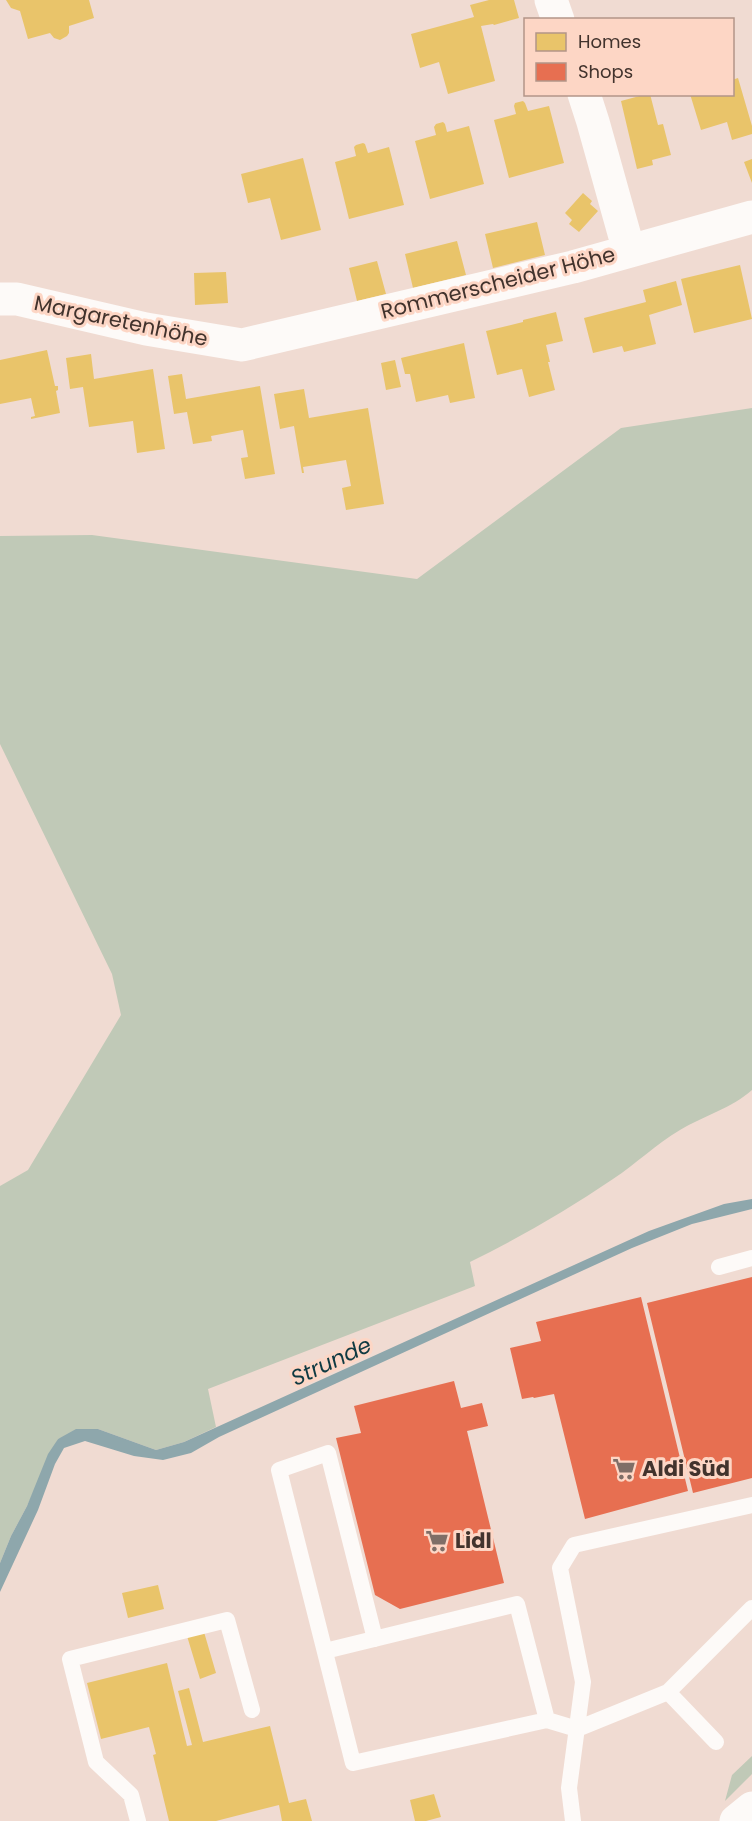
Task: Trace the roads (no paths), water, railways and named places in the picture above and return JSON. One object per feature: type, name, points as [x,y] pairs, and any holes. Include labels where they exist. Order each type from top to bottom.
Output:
[{"type":"street","points":[[551,0],[557,18]]},
{"type":"street","points":[[585,96],[629,251]]},
{"type":"street","name":"Rommerscheider Höhe","points":[[242,345],[573,267],[752,217]]},
{"type":"street","name":"Margaretenhöhe","points":[[0,299],[17,299],[146,329],[242,345]]},
{"type":"street","points":[[736,1821],[752,1808]]},
{"type":"lane","points":[[719,1267],[752,1258]]},
{"type":"lane","points":[[375,1639],[328,1453],[279,1470],[353,1763],[547,1720],[577,1730],[668,1692],[752,1608]]},
{"type":"lane","points":[[573,1821],[569,1788],[583,1682],[560,1568],[574,1545],[752,1505]]},
{"type":"lane","points":[[325,1651],[517,1604],[547,1720]]},
{"type":"lane","points":[[138,1821],[131,1795],[96,1762],[70,1659],[227,1620],[252,1710]]},
{"type":"lane","points":[[668,1692],[716,1742]]},
{"type":"water","points":[[752,1199],[752,1209],[692,1224],[632,1248],[219,1437],[191,1453],[163,1460],[134,1456],[85,1441],[64,1448],[0,1592],[0,1563],[48,1454],[58,1439],[76,1429],[98,1429],[156,1450],[184,1442],[649,1231],[724,1204]]},
{"type":"place","name":"Aldi Süd","points":[[624,1469]]},
{"type":"place","name":"Lidl","points":[[437,1541]]},
{"type":"water label","name":"Strunde","points":[[331,1361]]}]
